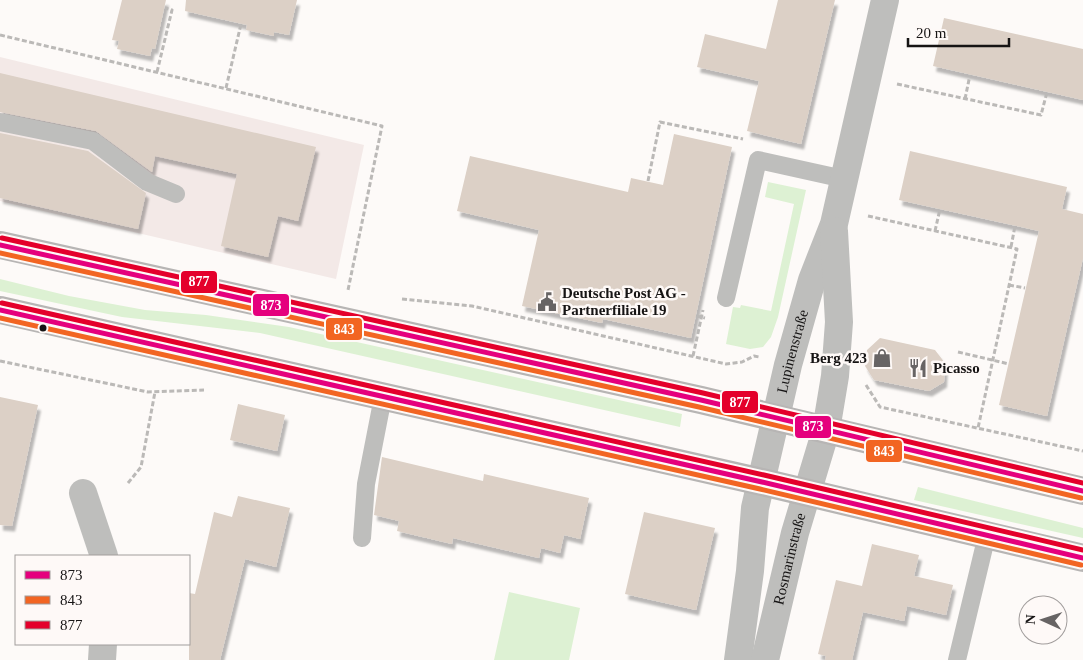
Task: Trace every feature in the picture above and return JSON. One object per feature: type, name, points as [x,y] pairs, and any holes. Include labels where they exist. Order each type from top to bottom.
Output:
[{"type":"main road","points":[[0,245],[776,418],[1083,491]]},
{"type":"main road","points":[[0,310],[807,492],[1083,558]]},
{"type":"street","name":"Lupinenstraße","points":[[762,482],[788,364],[812,280],[836,217],[885,0]]},
{"type":"street","name":"Lupinenstraße","points":[[826,430],[835,376],[839,322],[836,217]]},
{"type":"street","name":"Rosmarinstraße","points":[[766,660],[795,533],[826,430]]},
{"type":"street","points":[[738,660],[750,571],[752,523],[762,482]]},
{"type":"street","points":[[83,494],[104,555]]},
{"type":"street","points":[[102,660],[103,645]]},
{"type":"lane","points":[[0,122],[93,141],[148,182],[176,194]]},
{"type":"lane","points":[[726,298],[758,160],[844,180]]},
{"type":"lane","points":[[362,538],[366,484],[383,397]]},
{"type":"lane","points":[[957,660],[987,535]]},
{"type":"path","points":[[157,72],[172,10],[164,8]]},
{"type":"path","points":[[226,88],[241,24]]},
{"type":"path","points":[[0,35],[382,126],[347,290],[357,293]]},
{"type":"path","points":[[965,98],[970,75]]},
{"type":"path","points":[[867,78],[1041,115],[1046,92]]},
{"type":"path","points":[[648,181],[660,122],[743,139],[758,160]]},
{"type":"path","points":[[935,230],[940,209]]},
{"type":"path","points":[[836,217],[935,230],[1017,249],[978,428]]},
{"type":"path","points":[[1011,247],[1015,226]]},
{"type":"path","points":[[1009,285],[1026,288]]},
{"type":"path","points":[[395,299],[472,306],[726,364],[742,362],[754,356],[788,364]]},
{"type":"path","points":[[696,316],[705,318]]},
{"type":"path","points":[[958,352],[1008,364]]},
{"type":"path","points":[[835,376],[864,382],[880,408],[1083,452]]},
{"type":"path","points":[[128,483],[140,467],[155,392]]},
{"type":"shaded area","points":[[0,57],[364,145],[336,279],[0,201]]},
{"type":"green space","points":[[768,182],[806,190],[778,317],[771,337],[763,347],[750,349],[726,344],[733,307],[740,308],[741,305],[771,311],[794,204],[765,197]]},
{"type":"green space","points":[[0,279],[69,296],[145,310],[206,315],[289,327],[682,414],[680,427],[260,333],[122,317],[0,291]]},
{"type":"green space","points":[[918,487],[1083,528],[1083,538],[914,500]]},
{"type":"green space","points":[[509,592],[580,608],[569,660],[494,660]]},
{"type":"building","points":[[122,0],[166,0],[155,49],[152,48],[150,56],[117,49],[119,41],[112,40]]},
{"type":"building","points":[[186,0],[297,0],[289,35],[274,32],[274,36],[246,30],[247,25],[185,11]]},
{"type":"building","points":[[778,0],[835,0],[801,144],[747,131],[759,81],[697,67],[705,34],[766,49]]},
{"type":"building","points":[[944,18],[1083,49],[1083,100],[933,66]]},
{"type":"building","points":[[0,73],[316,147],[298,221],[278,216],[268,257],[221,246],[237,174],[155,156],[152,172],[96,131],[0,112]]},
{"type":"building","points":[[0,133],[88,151],[146,193],[138,229],[0,198]]},
{"type":"building","points":[[674,134],[732,147],[691,338],[603,319],[602,323],[522,306],[539,230],[457,211],[470,156],[628,192],[631,178],[663,185]]},
{"type":"building","points":[[910,151],[1067,187],[1062,209],[1083,214],[1083,258],[1047,416],[999,405],[1039,231],[899,200]]},
{"type":"building","points":[[880,338],[935,350],[945,363],[944,382],[929,391],[874,380],[865,366],[867,350]]},
{"type":"building","points":[[0,397],[38,405],[12,526],[0,525]]},
{"type":"building","points":[[238,404],[285,415],[277,451],[230,440]]},
{"type":"building","points":[[382,457],[483,481],[484,474],[589,498],[580,539],[564,535],[560,553],[541,548],[539,558],[453,538],[452,544],[397,531],[399,521],[374,515]]},
{"type":"building","points":[[238,496],[290,508],[276,567],[245,559],[220,660],[189,660],[190,593],[195,594],[214,512],[232,517]]},
{"type":"building","points":[[644,512],[715,528],[696,610],[625,594]]},
{"type":"building","points":[[872,544],[919,555],[914,576],[953,585],[946,615],[907,606],[904,621],[863,612],[852,660],[825,660],[826,656],[818,654],[836,580],[862,586]]},
{"type":"transit line","name":"877","points":[[2,238],[703,393],[1083,483]]},
{"type":"transit line","name":"873","points":[[0,245],[701,400],[1083,491]]},
{"type":"transit line","name":"843","points":[[0,253],[699,407],[1081,498]]},
{"type":"transit line","name":"877","points":[[2,303],[764,475],[1083,550]]},
{"type":"transit line","name":"873","points":[[0,310],[762,482],[1083,558]]},
{"type":"transit line","name":"843","points":[[0,318],[760,489],[1081,565]]},
{"type":"place","name":"Deutsche Post AG - Partnerfiliale 19","points":[[547,302]]},
{"type":"place","name":"Berg 423","points":[[882,358]]},
{"type":"place","name":"Picasso","points":[[918,368]]}]
